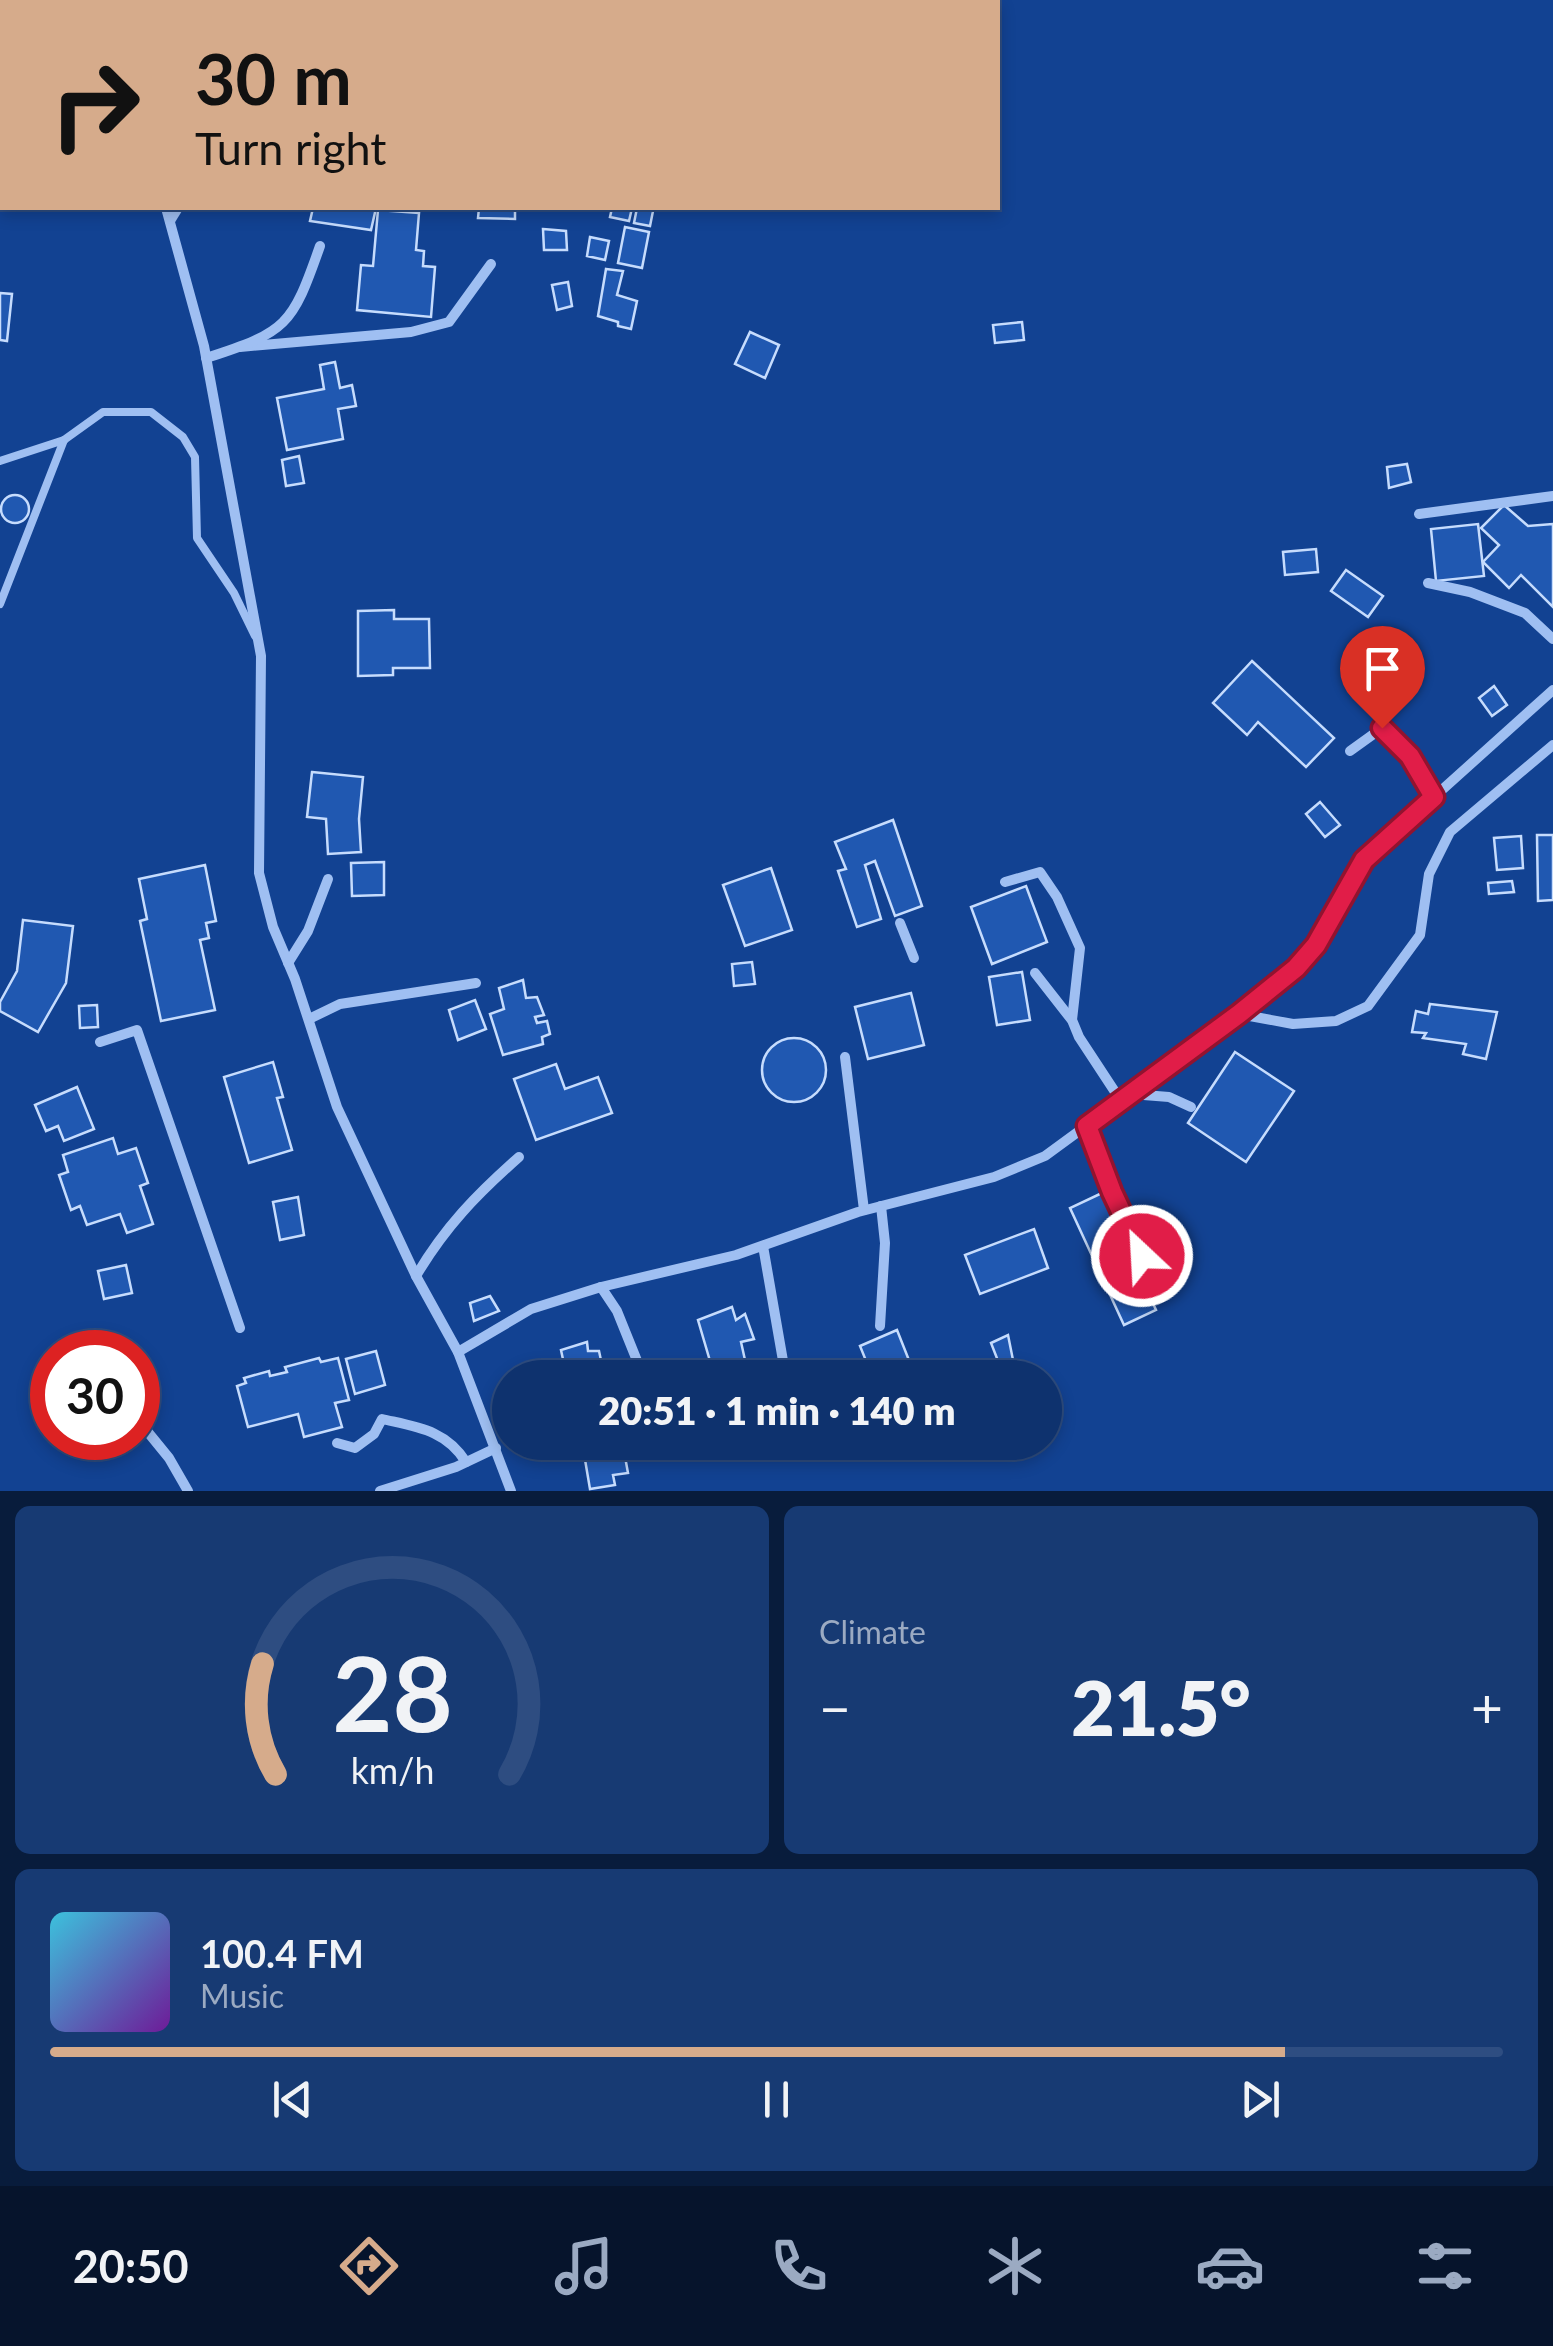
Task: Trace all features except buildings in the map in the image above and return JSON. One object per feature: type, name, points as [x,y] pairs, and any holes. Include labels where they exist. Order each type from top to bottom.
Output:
[{"type":"street","points":[[167,210],[206,358],[259,645],[263,736],[258,873],[272,927],[338,1106],[416,1276],[458,1352],[492,1438]]},
{"type":"street","points":[[170,220],[177,210]]},
{"type":"street","points":[[206,358],[272,334],[301,301],[320,246]]},
{"type":"street","points":[[240,347],[410,332],[449,322],[491,264]]},
{"type":"street","points":[[1419,514],[1553,496]]},
{"type":"street","points":[[1428,583],[1470,592],[1526,613],[1553,639]]},
{"type":"street","points":[[458,1352],[531,1310],[601,1287],[736,1256],[864,1210],[994,1177],[1045,1156],[1296,968],[1316,945],[1364,860],[1553,690]]},
{"type":"street","points":[[1350,750],[1382,728],[1410,756],[1434,797]]},
{"type":"street","points":[[1239,1014],[1293,1024],[1336,1021],[1368,1006],[1420,935],[1430,874],[1450,832],[1553,745]]},
{"type":"street","points":[[1005,882],[1040,872],[1057,897],[1080,948],[1072,1020]]},
{"type":"street","points":[[288,962],[308,931],[328,879]]},
{"type":"street","points":[[900,924],[914,958]]},
{"type":"street","points":[[1035,972],[1126,1097]]},
{"type":"street","points":[[308,1019],[340,1004],[476,983]]},
{"type":"street","points":[[100,1042],[137,1030],[240,1328]]},
{"type":"street","points":[[845,1058],[864,1210]]},
{"type":"street","points":[[1126,1097],[1169,1096],[1190,1107]]},
{"type":"street","points":[[1087,1126],[1142,1256]]},
{"type":"street","points":[[416,1276],[437,1240],[470,1200],[519,1157]]},
{"type":"street","points":[[880,1326],[886,1244],[881,1206]]},
{"type":"street","points":[[763,1246],[783,1360]]},
{"type":"street","points":[[601,1287],[617,1311],[637,1360]]},
{"type":"street","points":[[337,1443],[355,1448],[374,1434],[382,1419],[424,1428],[454,1443],[466,1462]]},
{"type":"street","points":[[160,1446],[188,1491]]},
{"type":"street","points":[[380,1491],[492,1450]]},
{"type":"street","points":[[500,1460],[511,1491]]},
{"type":"lane","points":[[0,460],[64,440],[103,412],[151,412],[183,437],[194,458],[197,538],[234,593],[259,645]]},
{"type":"lane","points":[[0,604],[64,440]]},
{"type":"route","points":[[1142,1256],[1087,1126],[1296,968],[1316,945],[1364,860],[1434,797],[1410,756],[1382,728]]}]
